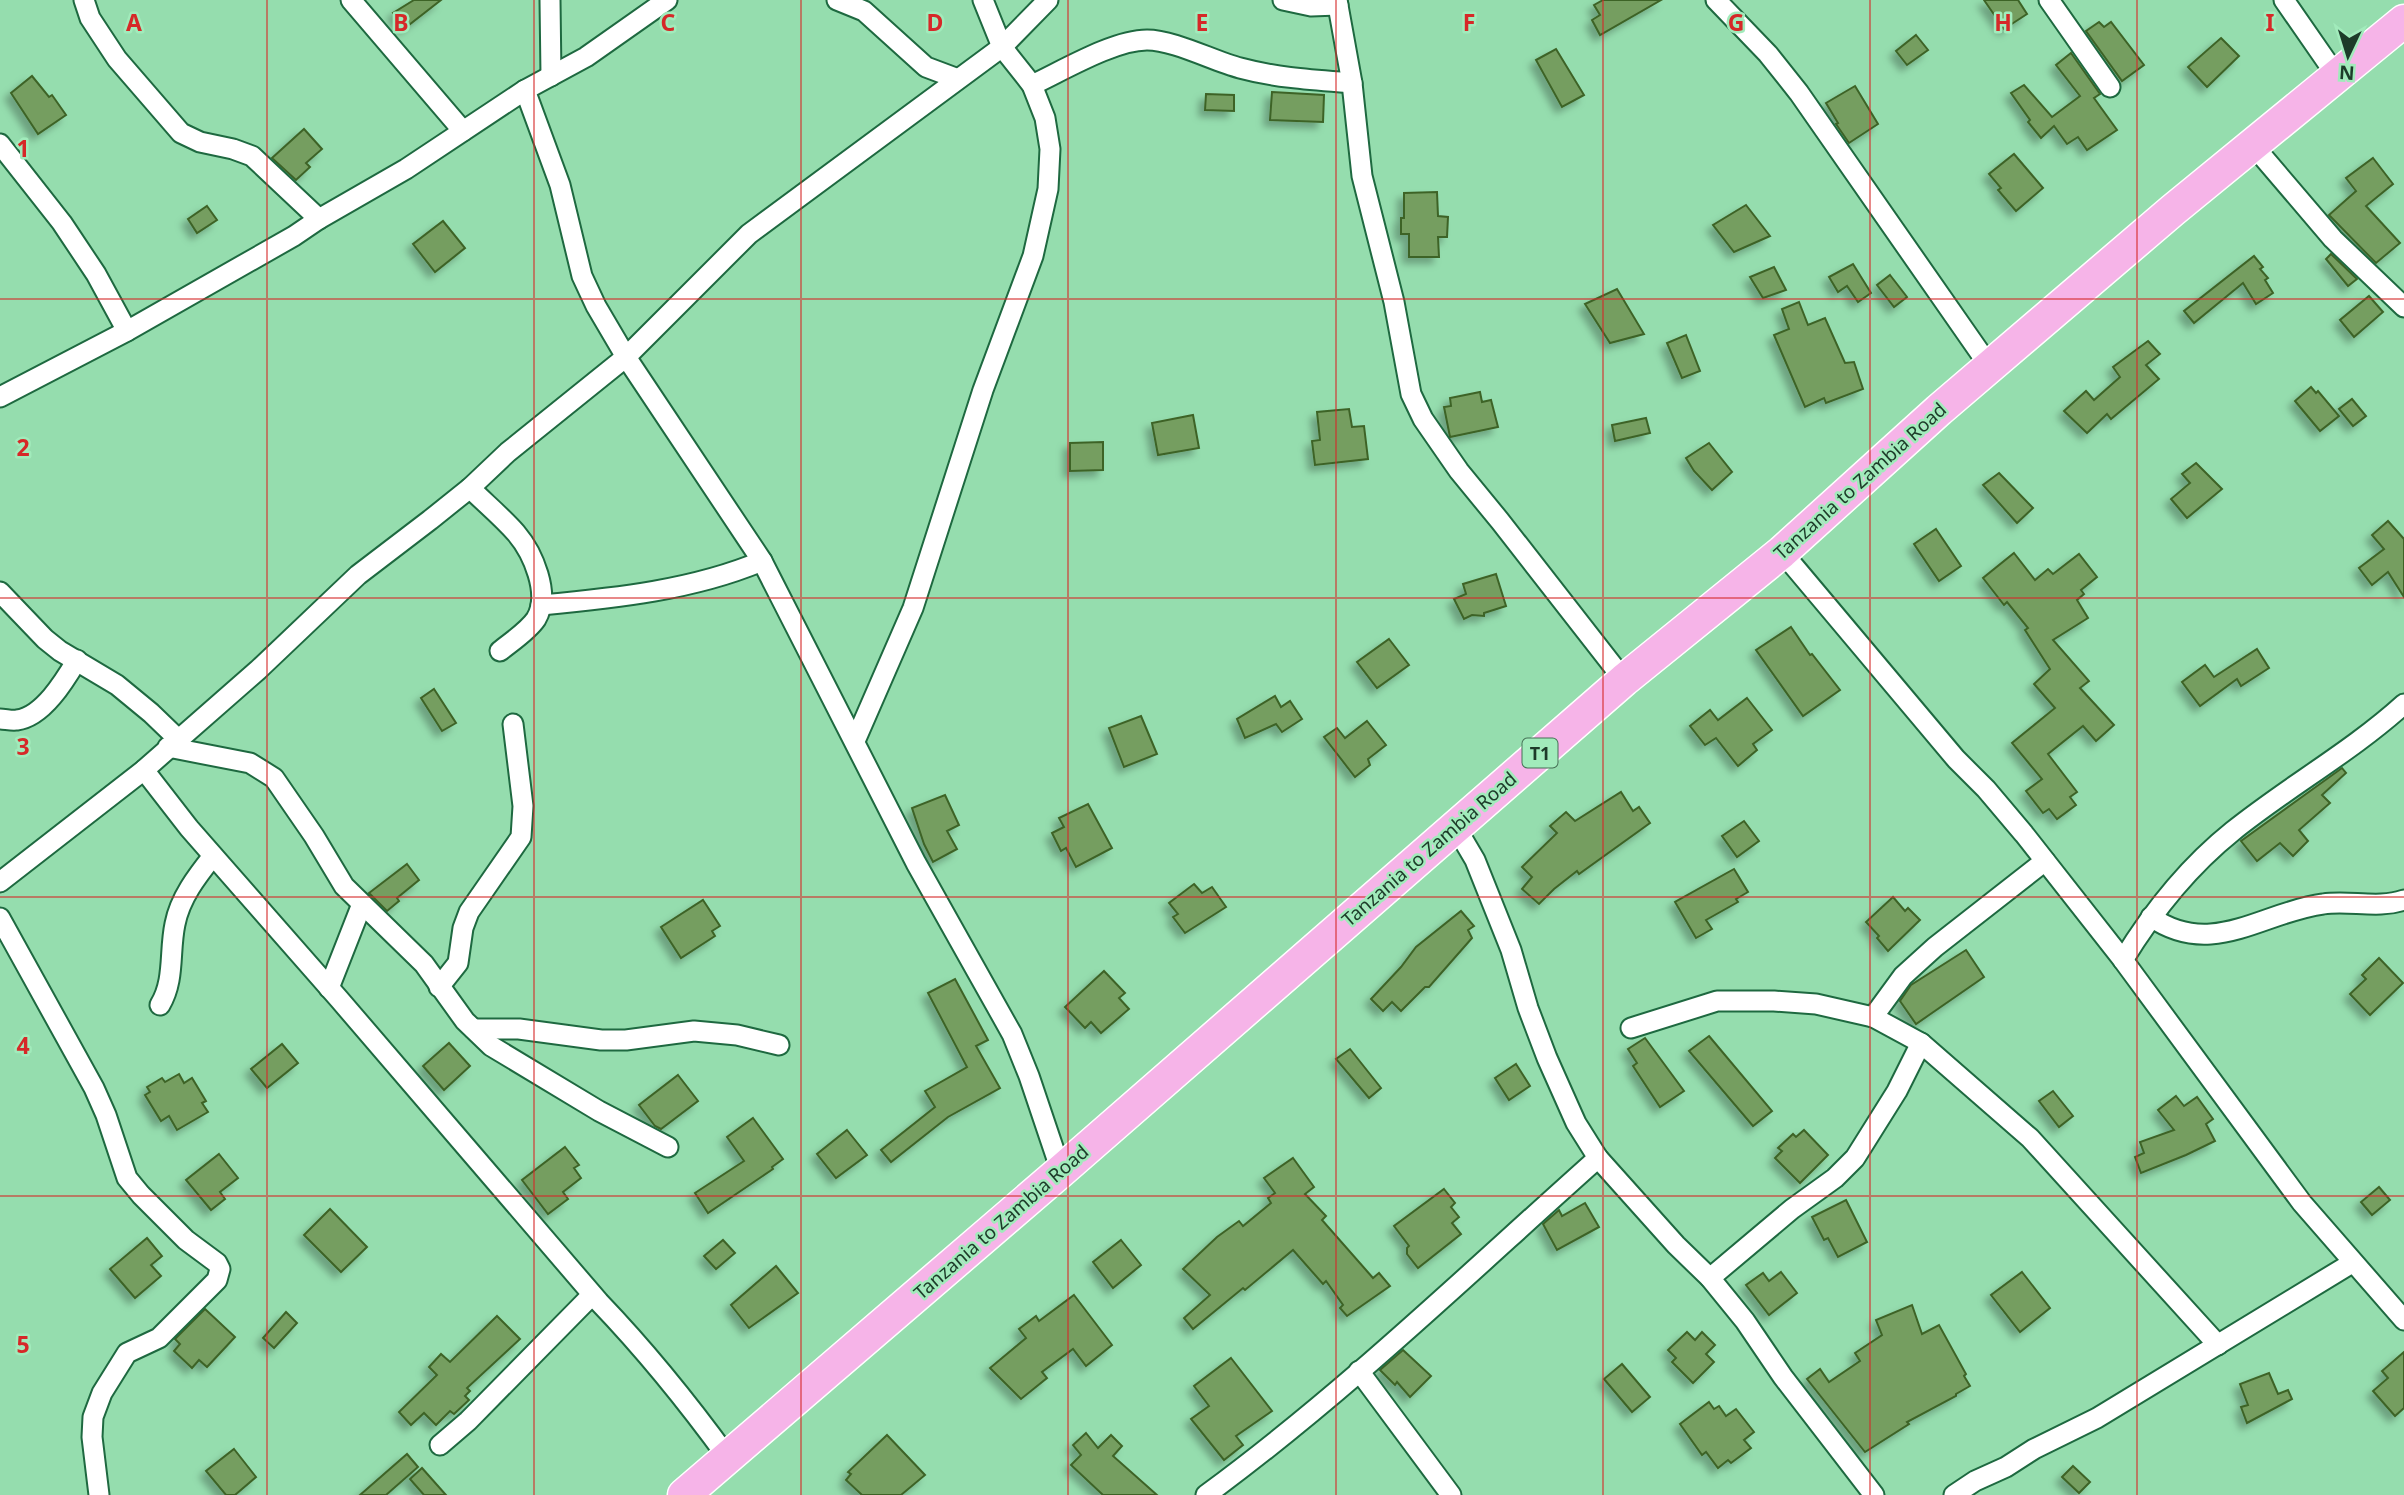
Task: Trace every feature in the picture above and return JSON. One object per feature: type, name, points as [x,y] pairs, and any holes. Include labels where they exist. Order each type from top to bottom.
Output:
[{"type":"highway","name":"Tanzania to Zambia Road","points":[[684,1495],[1061,1171],[1624,680],[1782,552],[1990,367],[2336,75],[2400,31]]},
{"type":"street","points":[[84,0],[90,18],[117,59],[181,133],[200,142],[251,156],[319,219]]},
{"type":"street","points":[[351,0],[463,131]]},
{"type":"street","points":[[550,0],[551,76]]},
{"type":"street","points":[[0,397],[127,331],[294,236],[406,169],[526,90],[586,57],[667,0]]},
{"type":"street","points":[[837,0],[864,11],[926,66],[958,79]]},
{"type":"street","points":[[855,741],[913,608],[983,390],[1033,256],[1048,189],[1050,149],[1045,118],[1032,85],[1002,47],[983,0]]},
{"type":"street","points":[[0,882],[144,770],[258,670],[358,575],[470,488],[508,453],[626,357],[749,234],[1002,47],[1048,0]]},
{"type":"street","points":[[1283,0],[1311,6],[1338,2],[1352,83],[1362,176],[1394,302],[1411,394],[1423,419],[1459,471],[1624,680]]},
{"type":"street","points":[[1716,0],[1769,54],[1799,93],[1990,367]]},
{"type":"street","points":[[2049,0],[2109,86]]},
{"type":"street","points":[[2284,0],[2336,75]]},
{"type":"street","points":[[1032,85],[1121,44],[1148,40],[1239,68],[1285,78],[1352,83]]},
{"type":"street","points":[[526,90],[560,185],[582,276],[626,357],[762,561],[916,863],[1012,1034],[1030,1076],[1061,1171]]},
{"type":"street","points":[[0,144],[62,223],[96,274],[127,331]]},
{"type":"street","points":[[2252,144],[2333,239],[2404,307]]},
{"type":"street","points":[[470,488],[518,535],[531,559],[542,591],[536,620],[500,651]]},
{"type":"street","points":[[1782,552],[2045,861],[2123,960],[2302,1203],[2404,1320]]},
{"type":"street","points":[[541,605],[692,585],[730,575],[762,561]]},
{"type":"street","points":[[0,592],[45,639],[134,698],[173,743],[250,763],[274,778],[344,886],[424,964],[439,987],[491,1046],[599,1111],[668,1147]]},
{"type":"street","points":[[0,719],[19,720],[35,713],[63,684],[77,660]]},
{"type":"street","points":[[2123,960],[2165,898],[2232,831],[2353,746],[2404,704]]},
{"type":"street","points":[[439,987],[458,963],[463,928],[469,912],[521,837],[523,806],[513,724]]},
{"type":"street","points":[[144,770],[213,856],[686,1400],[728,1458]]},
{"type":"street","points":[[1455,826],[1475,860],[1511,950],[1547,1058],[1576,1123],[1598,1158],[1676,1245],[1710,1278],[1745,1321],[1783,1377],[1874,1495]]},
{"type":"street","points":[[160,1005],[168,992],[177,912],[194,881],[213,856]]},
{"type":"street","points":[[1873,1017],[1903,976],[1935,947],[2045,861]]},
{"type":"street","points":[[2151,917],[2171,929],[2206,935],[2242,928],[2323,904],[2383,904],[2404,900]]},
{"type":"street","points":[[329,988],[362,904]]},
{"type":"street","points":[[0,918],[94,1088],[127,1178],[186,1240],[220,1269],[217,1280],[164,1334],[127,1353],[102,1393],[93,1417],[92,1437],[99,1495]]},
{"type":"street","points":[[1631,1028],[1717,1001],[1816,1004],[1873,1017],[1921,1043],[2030,1138],[2218,1345]]},
{"type":"street","points":[[474,1029],[519,1029],[601,1040],[626,1040],[694,1031],[737,1035],[779,1045]]},
{"type":"street","points":[[1710,1278],[1792,1209],[1835,1178],[1855,1158],[1897,1091],[1921,1043]]},
{"type":"street","points":[[1206,1495],[1359,1371],[1598,1158]]},
{"type":"street","points":[[1954,1495],[2034,1449],[2097,1418],[2352,1263]]},
{"type":"street","points":[[440,1445],[468,1421],[592,1294]]},
{"type":"street","points":[[1359,1371],[1451,1495]]},
{"type":"building","points":[[414,0],[441,0],[405,28],[393,13]]},
{"type":"building","points":[[1603,0],[1661,0],[1600,35],[1592,20],[1600,15],[1594,5]]},
{"type":"building","points":[[1984,0],[2018,0],[2027,14],[2004,29]]},
{"type":"building","points":[[2099,22],[2104,27],[2111,22],[2144,65],[2122,81],[2086,31]]},
{"type":"building","points":[[1916,35],[1928,50],[1907,65],[1896,51]]},
{"type":"building","points":[[2221,38],[2239,56],[2207,87],[2188,67]]},
{"type":"building","points":[[1556,49],[1584,95],[1562,107],[1536,60]]},
{"type":"building","points":[[2071,53],[2100,94],[2094,98],[2117,130],[2087,150],[2078,137],[2067,144],[2054,126],[2041,138],[2011,93],[2024,85],[2052,117],[2080,96],[2056,65]]},
{"type":"building","points":[[32,76],[49,97],[52,95],[66,115],[38,134],[11,93]]},
{"type":"building","points":[[1855,86],[1878,124],[1849,143],[1826,103]]},
{"type":"building","points":[[1272,92],[1324,95],[1323,122],[1270,120]]},
{"type":"building","points":[[1206,94],[1234,95],[1234,111],[1205,110]]},
{"type":"building","points":[[304,129],[322,149],[306,163],[310,167],[296,180],[272,158]]},
{"type":"building","points":[[2014,154],[2043,188],[2016,211],[1998,190],[2001,188],[1989,174]]},
{"type":"building","points":[[2373,158],[2393,184],[2366,206],[2400,243],[2376,263],[2329,215],[2356,191],[2346,178]]},
{"type":"building","points":[[1437,192],[1438,216],[1448,217],[1447,237],[1438,237],[1439,257],[1409,257],[1409,234],[1401,234],[1404,193]]},
{"type":"building","points":[[1746,205],[1770,236],[1734,252],[1713,225]]},
{"type":"building","points":[[207,206],[217,220],[197,233],[188,219]]},
{"type":"building","points":[[443,221],[465,248],[435,272],[413,244]]},
{"type":"building","points":[[2331,254],[2357,279],[2348,286],[2326,259]]},
{"type":"building","points":[[2254,256],[2263,267],[2260,269],[2268,278],[2265,280],[2273,293],[2256,304],[2243,283],[2194,323],[2184,311]]},
{"type":"building","points":[[1853,264],[1871,293],[1858,302],[1847,286],[1838,292],[1829,277]]},
{"type":"building","points":[[1774,267],[1786,290],[1763,298],[1750,277]]},
{"type":"building","points":[[1890,275],[1907,297],[1894,307],[1877,285]]},
{"type":"building","points":[[1617,289],[1644,334],[1610,343],[1585,304]]},
{"type":"building","points":[[2369,296],[2383,312],[2354,337],[2340,320]]},
{"type":"building","points":[[1799,302],[1808,325],[1825,318],[1845,363],[1854,362],[1863,389],[1826,403],[1824,398],[1805,407],[1774,335],[1789,329],[1782,309]]},
{"type":"building","points":[[1686,335],[1700,371],[1682,378],[1667,343]]},
{"type":"building","points":[[2148,341],[2160,354],[2146,365],[2159,379],[2111,419],[2107,414],[2087,433],[2064,411],[2086,391],[2094,400],[2120,377],[2113,367]]},
{"type":"building","points":[[2311,387],[2316,393],[2318,391],[2339,416],[2320,431],[2295,401]]},
{"type":"building","points":[[1480,392],[1482,402],[1491,400],[1498,427],[1450,437],[1444,407],[1451,406],[1450,398]]},
{"type":"building","points":[[2352,399],[2366,416],[2353,426],[2339,409]]},
{"type":"building","points":[[1349,409],[1352,427],[1364,426],[1368,459],[1315,465],[1312,441],[1320,440],[1317,412]]},
{"type":"building","points":[[1193,415],[1199,448],[1158,455],[1152,423]]},
{"type":"building","points":[[1646,418],[1650,433],[1615,441],[1612,425]]},
{"type":"building","points":[[1103,442],[1103,470],[1070,471],[1070,443]]},
{"type":"building","points":[[1709,443],[1732,472],[1712,490],[1686,458]]},
{"type":"building","points":[[2196,463],[2222,489],[2187,518],[2171,499],[2190,483],[2182,474]]},
{"type":"building","points":[[1999,473],[2033,508],[2017,523],[1983,485]]},
{"type":"building","points":[[2388,521],[2404,539],[2404,597],[2388,572],[2372,585],[2359,568],[2384,549],[2372,535]]},
{"type":"building","points":[[1936,529],[1961,566],[1939,581],[1914,544]]},
{"type":"building","points":[[2014,553],[2035,580],[2048,569],[2053,574],[2079,554],[2097,577],[2081,590],[2084,594],[2077,600],[2088,618],[2053,640],[2089,681],[2080,688],[2114,725],[2096,741],[2083,726],[2048,754],[2077,792],[2070,797],[2076,805],[2057,819],[2049,809],[2043,813],[2026,791],[2042,779],[2012,743],[2055,708],[2034,684],[2050,669],[2025,630],[2028,628],[2007,602],[2004,605],[1983,578]]},
{"type":"building","points":[[1496,574],[1506,606],[1484,613],[1484,616],[1472,615],[1464,619],[1454,599],[1466,594],[1463,584]]},
{"type":"building","points":[[1791,627],[1810,655],[1812,654],[1840,690],[1803,716],[1756,650]]},
{"type":"building","points":[[1389,639],[1409,665],[1377,688],[1357,662]]},
{"type":"building","points":[[2257,649],[2269,668],[2241,686],[2237,679],[2200,706],[2182,682],[2205,665],[2214,677]]},
{"type":"building","points":[[434,689],[456,723],[442,731],[421,698]]},
{"type":"building","points":[[1275,696],[1281,707],[1290,701],[1302,719],[1282,732],[1276,724],[1245,738],[1237,719]]},
{"type":"building","points":[[1747,698],[1772,730],[1753,744],[1757,750],[1738,766],[1716,738],[1705,745],[1690,726],[1710,710],[1718,720]]},
{"type":"building","points":[[1141,716],[1157,754],[1124,767],[1109,728]]},
{"type":"building","points":[[1367,721],[1386,745],[1368,759],[1370,765],[1355,777],[1324,737],[1337,728],[1345,738]]},
{"type":"building","points":[[2342,768],[2346,773],[2322,795],[2330,803],[2299,830],[2308,841],[2293,856],[2280,843],[2257,861],[2241,841]]},
{"type":"building","points":[[1621,792],[1633,811],[1639,807],[1650,823],[1579,874],[1577,871],[1539,904],[1522,889],[1532,877],[1522,867],[1557,833],[1550,826],[1566,812],[1575,821]]},
{"type":"building","points":[[945,795],[959,825],[947,831],[957,849],[933,862],[912,808]]},
{"type":"building","points":[[1088,804],[1112,848],[1076,867],[1066,848],[1061,851],[1052,833],[1064,827],[1059,818]]},
{"type":"building","points":[[1744,821],[1759,841],[1737,857],[1722,836]]},
{"type":"building","points":[[407,864],[419,880],[397,898],[399,901],[387,911],[369,893]]},
{"type":"building","points":[[1734,869],[1748,892],[1736,899],[1738,902],[1706,920],[1712,929],[1696,938],[1675,902]]},
{"type":"building","points":[[1194,884],[1202,893],[1212,887],[1226,907],[1185,933],[1173,917],[1178,914],[1169,903]]},
{"type":"building","points":[[1893,897],[1905,911],[1908,908],[1920,920],[1888,951],[1866,922]]},
{"type":"building","points":[[703,900],[720,926],[712,931],[715,936],[681,958],[661,927]]},
{"type":"building","points":[[1461,911],[1474,926],[1468,930],[1472,938],[1429,987],[1425,987],[1401,1011],[1392,1002],[1383,1011],[1371,999],[1416,947]]},
{"type":"building","points":[[1966,950],[1984,977],[1916,1024],[1900,1001],[1911,985]]},
{"type":"building","points":[[2379,958],[2403,983],[2370,1015],[2350,994],[2366,979],[2362,975]]},
{"type":"building","points":[[1104,971],[1125,993],[1119,998],[1129,1009],[1101,1033],[1091,1022],[1085,1028],[1065,1007]]},
{"type":"building","points":[[955,979],[988,1040],[976,1046],[1000,1088],[948,1117],[891,1162],[881,1150],[935,1107],[925,1091],[967,1067],[928,993]]},
{"type":"building","points":[[1709,1036],[1772,1111],[1753,1126],[1689,1051]]},
{"type":"building","points":[[1645,1038],[1684,1091],[1660,1107],[1633,1066],[1637,1063],[1628,1049]]},
{"type":"building","points":[[449,1043],[470,1066],[444,1090],[423,1066]]},
{"type":"building","points":[[282,1044],[298,1063],[267,1088],[251,1069]]},
{"type":"building","points":[[1350,1049],[1381,1088],[1369,1098],[1336,1059]]},
{"type":"building","points":[[1516,1064],[1530,1086],[1509,1100],[1495,1078]]},
{"type":"building","points":[[179,1074],[184,1083],[192,1078],[206,1101],[202,1103],[208,1112],[177,1130],[169,1116],[161,1121],[145,1095],[150,1092],[147,1087],[162,1078],[165,1082]]},
{"type":"building","points":[[678,1075],[698,1101],[661,1129],[655,1126],[639,1105]]},
{"type":"building","points":[[2053,1091],[2073,1116],[2059,1127],[2039,1101]]},
{"type":"building","points":[[2176,1096],[2184,1106],[2197,1097],[2213,1119],[2206,1124],[2215,1141],[2141,1173],[2135,1157],[2144,1153],[2140,1142],[2174,1130],[2158,1110]]},
{"type":"building","points":[[753,1118],[783,1159],[772,1167],[773,1169],[708,1213],[695,1193],[744,1161],[727,1137]]},
{"type":"building","points":[[847,1130],[867,1155],[836,1178],[817,1154]]},
{"type":"building","points":[[1804,1130],[1828,1155],[1800,1183],[1775,1158],[1782,1151],[1778,1148],[1793,1134],[1796,1137]]},
{"type":"building","points":[[565,1147],[579,1165],[574,1168],[581,1178],[563,1192],[568,1199],[548,1214],[522,1180]]},
{"type":"building","points":[[219,1154],[238,1178],[220,1192],[225,1199],[211,1210],[186,1180]]},
{"type":"building","points":[[1293,1158],[1314,1187],[1305,1194],[1326,1216],[1322,1220],[1373,1278],[1379,1273],[1390,1286],[1347,1316],[1340,1308],[1343,1305],[1326,1281],[1323,1284],[1293,1250],[1193,1329],[1184,1318],[1210,1295],[1183,1269],[1217,1237],[1239,1221],[1243,1226],[1271,1203],[1268,1198],[1275,1193],[1264,1178]]},
{"type":"building","points":[[2379,1187],[2390,1200],[2372,1215],[2361,1202]]},
{"type":"building","points":[[1444,1189],[1455,1203],[1451,1207],[1459,1217],[1452,1223],[1461,1234],[1418,1268],[1407,1254],[1409,1246],[1394,1226]]},
{"type":"building","points":[[1846,1200],[1867,1242],[1838,1257],[1828,1238],[1824,1240],[1812,1217]]},
{"type":"building","points":[[1585,1203],[1599,1227],[1557,1250],[1543,1224],[1559,1210],[1562,1216]]},
{"type":"building","points":[[330,1209],[367,1247],[341,1272],[304,1235]]},
{"type":"building","points":[[147,1238],[162,1256],[151,1265],[161,1276],[135,1298],[110,1269]]},
{"type":"building","points":[[723,1240],[735,1253],[716,1269],[704,1256]]},
{"type":"building","points":[[1121,1240],[1141,1265],[1113,1288],[1093,1262]]},
{"type":"building","points":[[776,1266],[798,1293],[749,1328],[731,1305]]},
{"type":"building","points":[[1781,1272],[1797,1293],[1769,1315],[1746,1285],[1763,1273],[1769,1281]]},
{"type":"building","points":[[2022,1272],[2050,1308],[2020,1332],[1991,1295]]},
{"type":"building","points":[[1074,1295],[1112,1345],[1086,1366],[1073,1349],[1042,1372],[1047,1378],[1021,1399],[990,1368],[1026,1338],[1019,1329],[1036,1316],[1039,1321]]},
{"type":"building","points":[[1912,1305],[1922,1334],[1939,1325],[1970,1386],[1907,1422],[1909,1424],[1865,1452],[1807,1379],[1820,1369],[1829,1382],[1860,1361],[1855,1353],[1882,1335],[1876,1320]]},
{"type":"building","points":[[205,1309],[235,1337],[207,1367],[199,1360],[192,1368],[174,1351],[180,1344],[175,1339]]},
{"type":"building","points":[[286,1312],[297,1323],[274,1348],[263,1338]]},
{"type":"building","points":[[497,1316],[520,1339],[467,1388],[470,1391],[465,1396],[469,1400],[454,1414],[450,1411],[436,1425],[424,1413],[411,1425],[399,1412],[437,1375],[429,1367],[441,1354],[450,1362]]},
{"type":"building","points":[[1687,1332],[1695,1340],[1702,1332],[1715,1345],[1706,1354],[1714,1362],[1693,1383],[1672,1362],[1676,1358],[1668,1350]]},
{"type":"building","points":[[1403,1350],[1431,1376],[1410,1397],[1397,1382],[1395,1385],[1380,1370]]},
{"type":"building","points":[[2404,1352],[2404,1408],[2395,1416],[2373,1391],[2388,1378],[2382,1371]]},
{"type":"building","points":[[1231,1358],[1272,1411],[1236,1436],[1243,1445],[1224,1460],[1191,1419],[1209,1406],[1194,1386]]},
{"type":"building","points":[[1622,1364],[1650,1397],[1632,1412],[1604,1379]]},
{"type":"building","points":[[2269,1373],[2278,1394],[2288,1390],[2292,1399],[2247,1423],[2241,1407],[2248,1405],[2240,1384]]},
{"type":"building","points":[[1709,1402],[1714,1409],[1719,1406],[1726,1416],[1736,1409],[1754,1432],[1744,1440],[1751,1448],[1731,1463],[1728,1460],[1718,1468],[1706,1452],[1702,1455],[1680,1424]]},
{"type":"building","points":[[1086,1433],[1098,1448],[1111,1435],[1122,1446],[1113,1456],[1157,1495],[1103,1495],[1071,1465],[1081,1455],[1073,1445]]},
{"type":"building","points":[[887,1435],[925,1475],[901,1495],[862,1495],[846,1480],[851,1474],[848,1472]]},
{"type":"building","points":[[234,1449],[256,1477],[235,1495],[226,1495],[206,1471]]},
{"type":"building","points":[[407,1454],[418,1467],[386,1495],[360,1495]]},
{"type":"building","points":[[2073,1466],[2090,1482],[2079,1493],[2062,1477]]},
{"type":"building","points":[[422,1468],[446,1495],[424,1495],[410,1479]]}]
